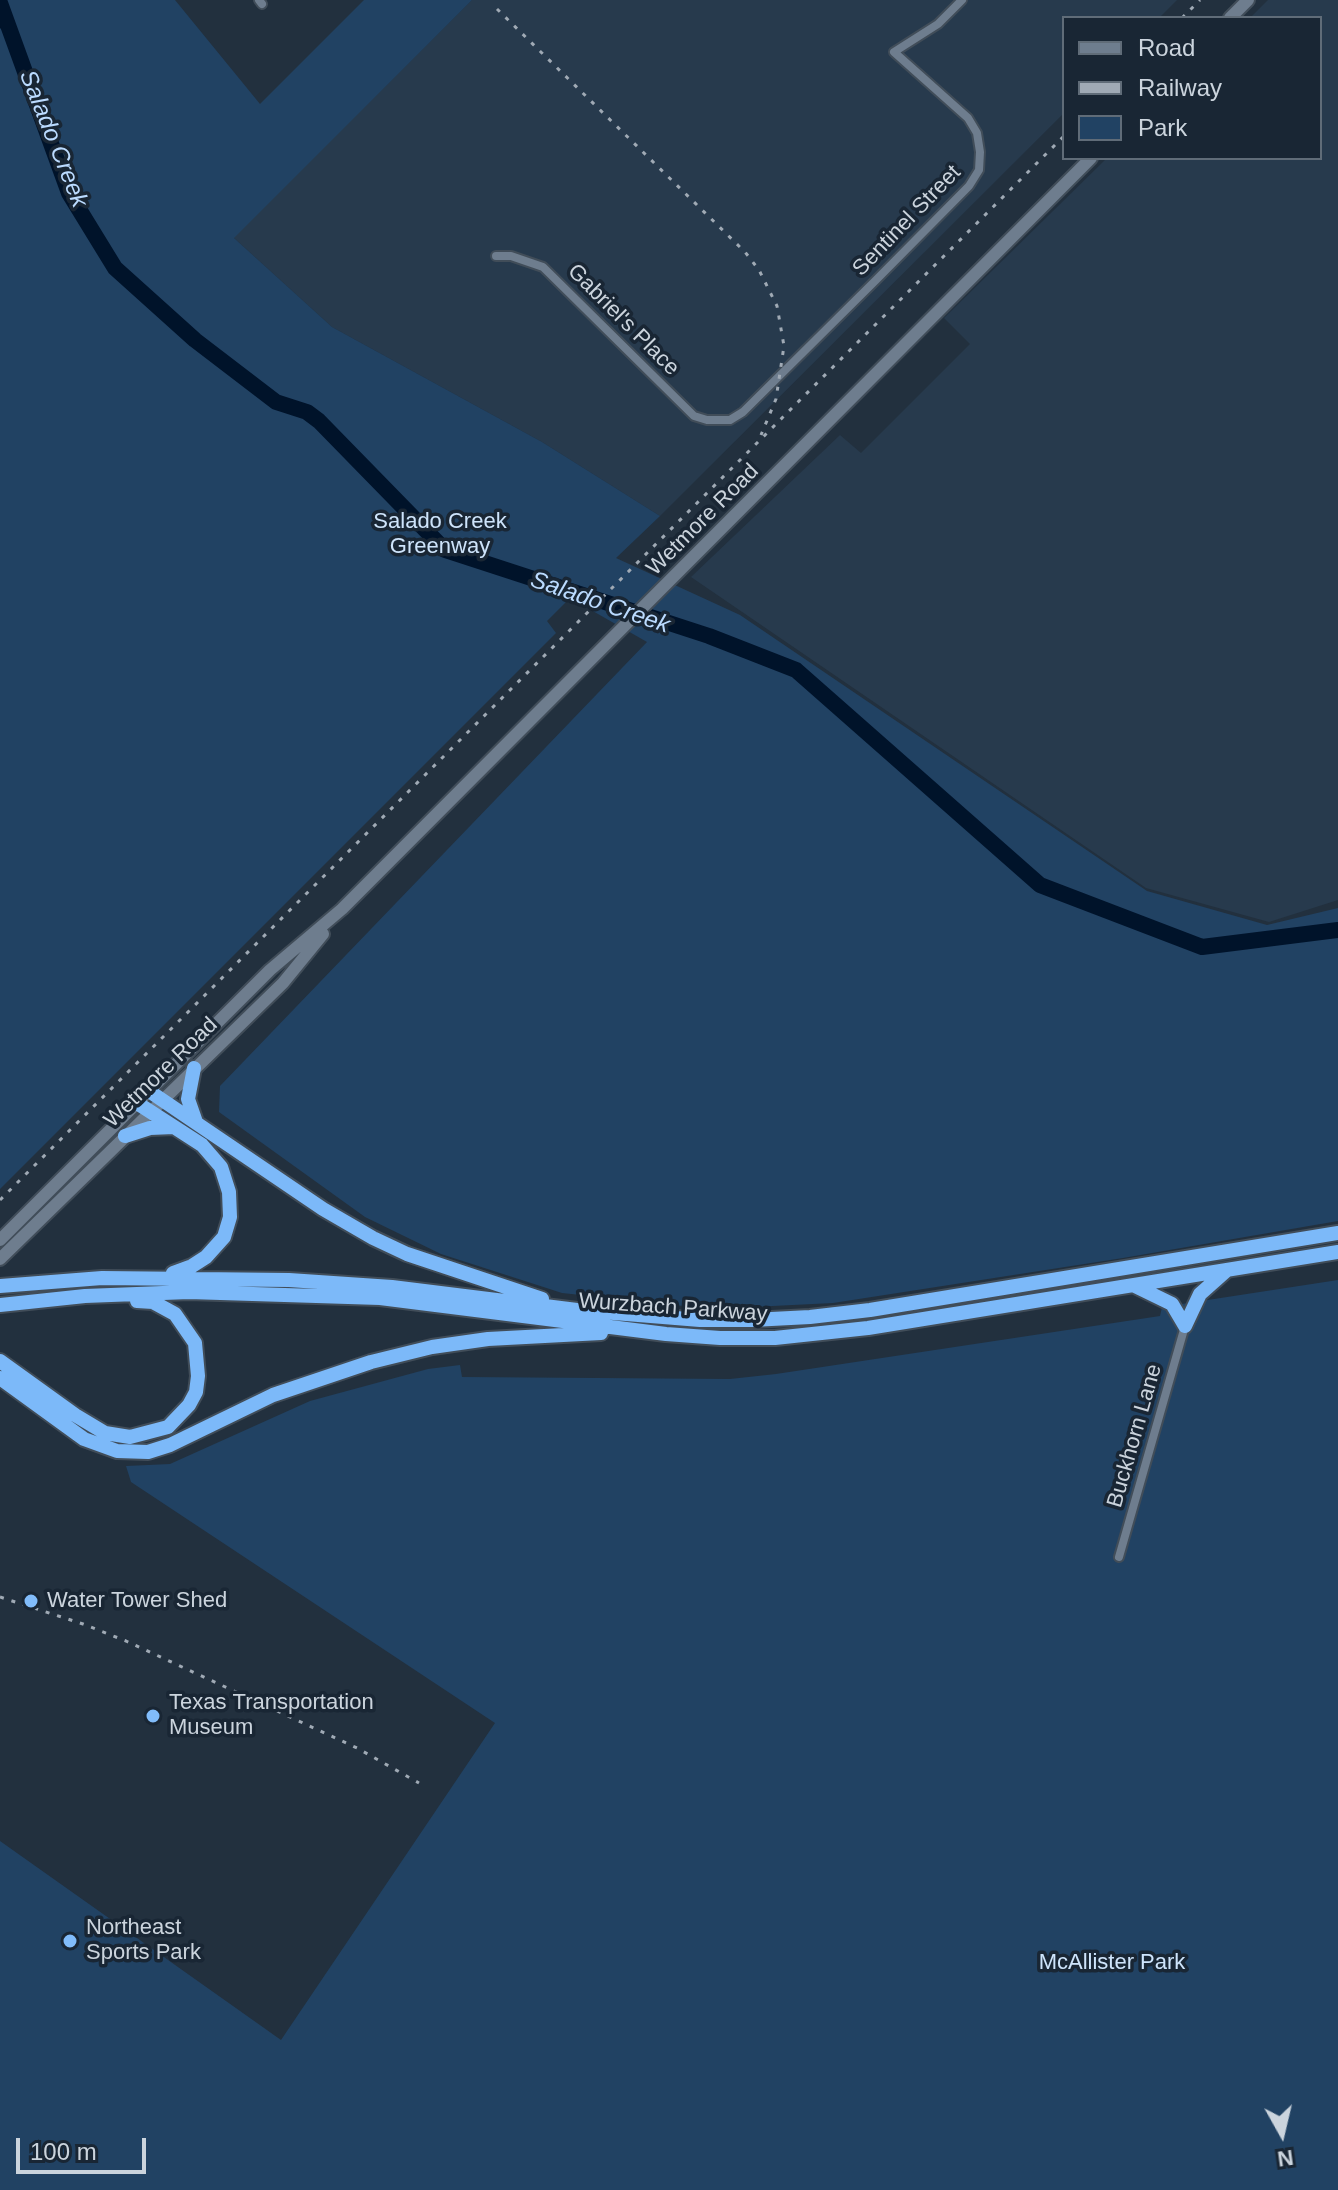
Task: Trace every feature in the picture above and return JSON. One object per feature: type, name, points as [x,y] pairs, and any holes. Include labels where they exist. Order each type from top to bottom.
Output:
[{"type":"highway","points":[[194,1068],[188,1099],[198,1126]]},
{"type":"highway","points":[[155,1096],[323,1209],[373,1238],[407,1254],[488,1283],[577,1310]]},
{"type":"highway","points":[[143,1107],[202,1145],[221,1167],[229,1192],[230,1217],[224,1237],[206,1257],[192,1266],[161,1277]]},
{"type":"highway","points":[[125,1136],[151,1128],[174,1127]]},
{"type":"highway","name":"Wurzbach Parkway","points":[[0,1286],[102,1278],[289,1280],[392,1287],[577,1310],[700,1320],[810,1317],[1338,1233]]},
{"type":"highway","name":"Wurzbach Parkway","points":[[0,1305],[85,1296],[189,1292],[380,1298],[666,1334],[746,1338],[831,1333],[1338,1252]]},
{"type":"highway","points":[[1185,1326],[1200,1294],[1228,1269]]},
{"type":"highway","points":[[1132,1285],[1172,1304],[1185,1326]]},
{"type":"highway","points":[[0,1361],[105,1433],[130,1437],[168,1427],[189,1405],[196,1392],[198,1359],[190,1334],[175,1314],[153,1302],[85,1296]]},
{"type":"highway","points":[[0,1378],[84,1439],[117,1451],[148,1452],[170,1445],[273,1395],[343,1371],[432,1347],[517,1336],[666,1334]]},
{"type":"main road","points":[[1232,16],[1248,0]]},
{"type":"main road","name":"Wetmore Road","points":[[0,1240],[155,1096],[270,970],[342,909],[1089,160]]},
{"type":"main road","name":"Wetmore Road","points":[[155,1096],[194,1068],[283,983],[342,909]]},
{"type":"main road","name":"Wetmore Road","points":[[0,1259],[125,1136],[143,1107]]},
{"type":"street","name":"Sentinel Street","points":[[718,421],[730,420],[743,412],[969,186],[979,170],[977,133],[968,118],[894,52],[938,24],[962,0]]},
{"type":"street","name":"Gabriel's Place","points":[[496,256],[511,256],[543,267],[694,416],[718,421]]},
{"type":"street","name":"Buckhorn Lane","points":[[1119,1557],[1185,1326]]},
{"type":"shaded area","points":[[472,0],[1177,0],[1161,16],[1062,16],[1062,115],[660,516],[542,442],[332,327],[233,237]]},
{"type":"shaded area","points":[[1268,0],[1338,0],[1338,900],[1269,922],[1146,888],[691,577],[840,435],[861,453],[970,344],[944,318],[1105,160],[1322,160],[1322,16],[1252,16]]},
{"type":"green space","name":"Salado Creek Greenway","points":[[0,0],[175,0],[260,104],[364,0],[472,0],[234,238],[332,327],[542,442],[660,516],[616,558],[740,615],[1147,891],[1267,925],[1338,908],[1338,1221],[833,1303],[712,1309],[562,1293],[441,1254],[365,1217],[219,1112],[220,1086],[647,642],[570,598],[547,621],[556,633],[0,1189]]},
{"type":"green space","name":"McAllister Park","points":[[1338,1280],[1338,2190],[0,2190],[0,1841],[281,2040],[495,1723],[131,1482],[126,1466],[170,1464],[310,1401],[428,1369],[460,1365],[462,1377],[730,1379],[1160,1316],[1162,1307]]},
{"type":"waterway","name":"Salado Creek","points":[[0,3],[69,193],[115,268],[195,340],[276,402],[307,412],[319,421],[445,550],[709,636],[796,670],[1040,885],[1202,947],[1338,930]]},
{"type":"waterway","points":[[0,27],[7,23]]},
{"type":"railway","points":[[1184,16],[1200,0]]},
{"type":"railway","points":[[497,9],[745,252],[759,270],[777,306],[784,346],[776,399],[761,435]]},
{"type":"railway","points":[[0,1200],[1062,138]]},
{"type":"railway","points":[[0,1597],[126,1641],[357,1748],[419,1783]]},
{"type":"place","name":"Water Tower Shed","points":[[31,1601]]},
{"type":"place","name":"Texas Transportation Museum","points":[[153,1716]]},
{"type":"place","name":"Northeast Sports Park","points":[[70,1941]]}]
